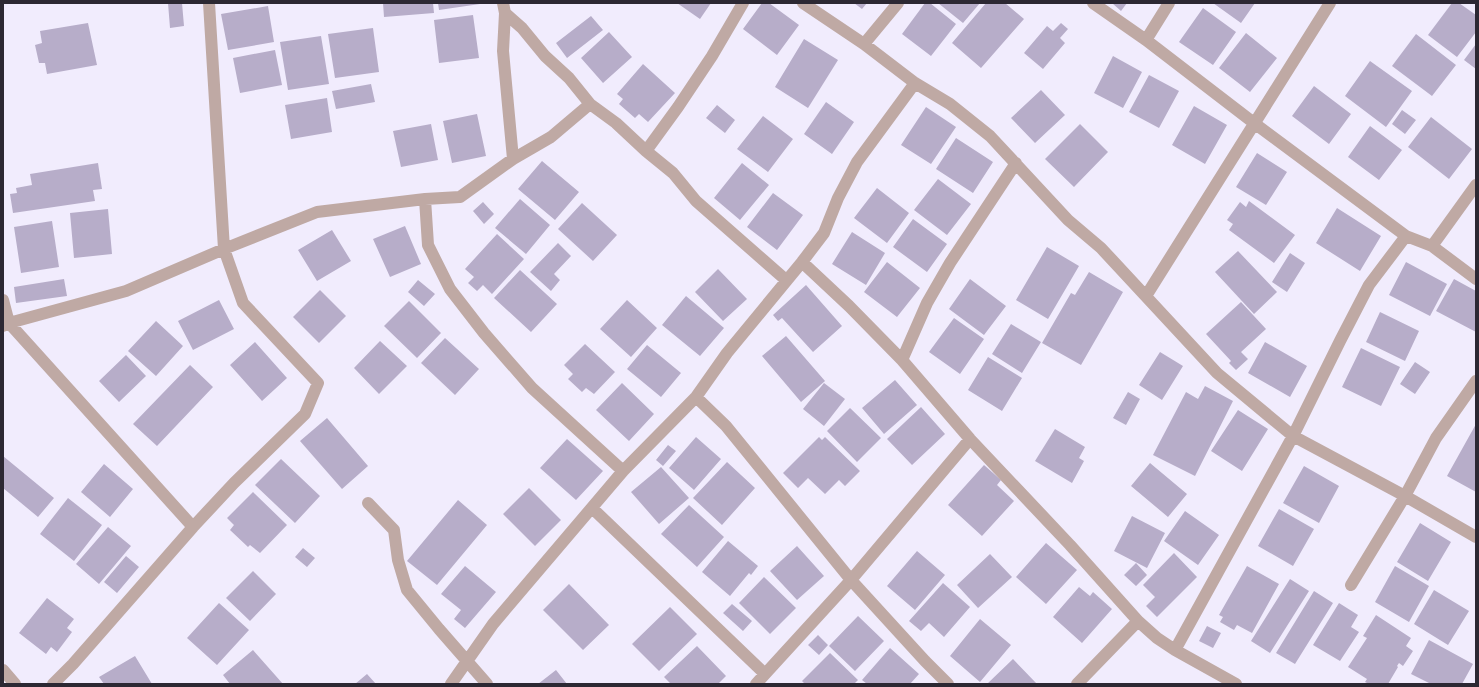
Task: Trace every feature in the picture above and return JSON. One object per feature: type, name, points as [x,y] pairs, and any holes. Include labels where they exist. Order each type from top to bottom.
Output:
[{"type":"street","points":[[53,684],[234,483],[305,414],[318,383],[243,303],[224,248],[209,3]]},
{"type":"street","points":[[646,151],[712,56],[742,3]]},
{"type":"street","points":[[803,3],[864,44],[915,83],[950,104],[990,136],[1068,220],[1101,248],[1217,373],[1293,436],[1476,536]]},
{"type":"street","points":[[864,44],[898,3]]},
{"type":"street","points":[[1093,3],[1146,40],[1254,123],[1406,236],[1432,246],[1476,279]]},
{"type":"street","points":[[1146,40],[1169,3]]},
{"type":"street","points":[[1146,296],[1330,3]]},
{"type":"street","points":[[504,8],[545,56],[569,78],[590,104],[616,123],[646,151],[673,173],[696,201],[786,280]]},
{"type":"street","points":[[504,8],[502,51],[513,159]]},
{"type":"street","points":[[452,684],[493,624],[623,471],[696,396],[727,353],[802,262],[824,233],[838,198],[857,162],[915,83]]},
{"type":"street","points":[[6,324],[126,291],[224,248],[316,212],[425,199],[460,197],[513,159],[551,137],[590,104]]},
{"type":"street","points":[[902,360],[927,303],[950,263],[1016,163]]},
{"type":"street","points":[[1432,246],[1476,186]]},
{"type":"street","points":[[425,199],[428,245],[450,289],[484,333],[532,388],[623,471]]},
{"type":"street","points":[[1175,650],[1293,436],[1369,285],[1406,236]]},
{"type":"street","points":[[802,262],[849,306],[902,360],[970,439],[1070,545],[1138,621],[1157,638],[1175,650],[1236,684]]},
{"type":"street","points":[[3,300],[6,324],[193,527]]},
{"type":"street","points":[[1351,585],[1405,496],[1436,438],[1476,381]]},
{"type":"street","points":[[696,396],[726,426],[851,580],[948,684]]},
{"type":"street","points":[[756,684],[851,580],[970,439]]},
{"type":"street","points":[[368,503],[394,530],[398,560],[407,590],[487,684]]},
{"type":"street","points":[[592,508],[765,674]]},
{"type":"street","points":[[1077,684],[1138,621]]},
{"type":"street","points":[[3,670],[15,684]]},
{"type":"building","points":[[168,3],[182,3],[184,26],[170,28]]},
{"type":"building","points":[[383,3],[433,3],[434,13],[384,17]]},
{"type":"building","points":[[438,3],[480,3],[480,4],[439,10]]},
{"type":"building","points":[[677,3],[711,3],[700,19]]},
{"type":"building","points":[[762,3],[769,3],[799,25],[777,55],[743,29]]},
{"type":"building","points":[[854,3],[867,3],[862,9]]},
{"type":"building","points":[[925,3],[930,3],[956,24],[931,56],[902,34]]},
{"type":"building","points":[[938,3],[980,3],[963,23]]},
{"type":"building","points":[[986,3],[1005,3],[1024,19],[981,68],[952,43]]},
{"type":"building","points":[[1112,3],[1127,3],[1121,11]]},
{"type":"building","points":[[1213,3],[1255,3],[1241,23]]},
{"type":"building","points":[[1452,3],[1459,3],[1476,15],[1476,32],[1457,57],[1428,35]]},
{"type":"building","points":[[268,6],[274,42],[228,50],[221,14]]},
{"type":"building","points":[[1203,8],[1236,32],[1213,65],[1179,42]]},
{"type":"building","points":[[473,15],[479,58],[439,63],[434,20]]},
{"type":"building","points":[[591,16],[603,30],[567,58],[556,43]]},
{"type":"building","points":[[88,23],[97,65],[47,74],[45,63],[39,63],[35,45],[42,43],[40,31]]},
{"type":"building","points":[[1061,23],[1068,29],[1060,38],[1065,43],[1043,69],[1024,53],[1047,26],[1053,31]]},
{"type":"building","points":[[373,28],[379,72],[335,78],[328,34]]},
{"type":"building","points":[[609,32],[632,57],[603,83],[581,58]]},
{"type":"building","points":[[1246,33],[1277,58],[1250,92],[1219,68]]},
{"type":"building","points":[[1416,34],[1456,65],[1432,96],[1392,66]]},
{"type":"building","points":[[321,36],[329,84],[288,90],[280,42]]},
{"type":"building","points":[[804,39],[838,60],[808,108],[775,87]]},
{"type":"building","points":[[1476,44],[1476,69],[1464,60]]},
{"type":"building","points":[[275,50],[282,85],[240,93],[233,58]]},
{"type":"building","points":[[1113,56],[1142,72],[1123,108],[1094,93]]},
{"type":"building","points":[[1370,61],[1412,91],[1386,127],[1345,96]]},
{"type":"building","points":[[643,64],[675,93],[648,122],[639,114],[635,118],[619,104],[623,99],[617,94]]},
{"type":"building","points":[[1149,75],[1179,91],[1159,128],[1129,112]]},
{"type":"building","points":[[371,84],[375,102],[336,109],[332,91]]},
{"type":"building","points":[[1314,86],[1351,114],[1329,144],[1292,116]]},
{"type":"building","points":[[1041,90],[1065,115],[1035,143],[1011,118]]},
{"type":"building","points":[[327,98],[332,132],[291,139],[285,105]]},
{"type":"building","points":[[826,102],[854,122],[832,154],[804,134]]},
{"type":"building","points":[[717,105],[735,120],[725,133],[706,118]]},
{"type":"building","points":[[1194,106],[1227,125],[1205,164],[1172,145]]},
{"type":"building","points":[[926,107],[956,127],[931,164],[901,145]]},
{"type":"building","points":[[1402,110],[1416,120],[1405,134],[1392,124]]},
{"type":"building","points":[[477,114],[486,156],[452,163],[443,121]]},
{"type":"building","points":[[763,116],[793,139],[768,172],[737,149]]},
{"type":"building","points":[[1431,117],[1472,149],[1449,179],[1408,147]]},
{"type":"building","points":[[431,124],[438,160],[401,167],[393,131]]},
{"type":"building","points":[[1080,124],[1108,152],[1074,187],[1045,159]]},
{"type":"building","points":[[1370,126],[1402,150],[1379,180],[1348,157]]},
{"type":"building","points":[[956,138],[993,162],[973,193],[936,169]]},
{"type":"building","points":[[1257,153],[1287,172],[1266,205],[1236,187]]},
{"type":"building","points":[[542,161],[579,192],[555,220],[518,189]]},
{"type":"building","points":[[98,163],[102,189],[93,190],[95,201],[13,213],[10,194],[17,193],[16,188],[32,185],[30,174]]},
{"type":"building","points":[[742,163],[769,185],[740,220],[714,198]]},
{"type":"building","points":[[938,179],[971,204],[947,235],[914,210]]},
{"type":"building","points":[[877,188],[909,213],[887,243],[854,218]]},
{"type":"building","points":[[773,193],[803,215],[777,250],[747,227]]},
{"type":"building","points":[[520,199],[550,225],[526,254],[495,228]]},
{"type":"building","points":[[1249,201],[1295,235],[1274,263],[1229,230],[1233,224],[1227,220],[1240,202],[1246,207]]},
{"type":"building","points":[[483,202],[494,214],[484,224],[473,211]]},
{"type":"building","points":[[582,203],[617,235],[593,261],[558,229]]},
{"type":"building","points":[[1337,208],[1381,236],[1360,271],[1316,243]]},
{"type":"building","points":[[108,209],[112,254],[74,258],[70,213]]},
{"type":"building","points":[[913,219],[947,244],[927,272],[893,247]]},
{"type":"building","points":[[52,221],[59,267],[21,273],[14,227]]},
{"type":"building","points":[[405,226],[421,264],[390,277],[373,239]]},
{"type":"building","points":[[332,230],[351,261],[317,281],[298,250]]},
{"type":"building","points":[[852,232],[885,253],[866,285],[832,264]]},
{"type":"building","points":[[497,234],[524,259],[492,294],[483,285],[477,291],[468,283],[474,277],[465,269]]},
{"type":"building","points":[[558,243],[571,256],[554,274],[560,280],[551,291],[530,272]]},
{"type":"building","points":[[1047,247],[1079,266],[1048,319],[1016,300]]},
{"type":"building","points":[[1238,251],[1277,292],[1254,314],[1215,272]]},
{"type":"building","points":[[1290,253],[1305,263],[1287,292],[1272,282]]},
{"type":"building","points":[[887,262],[920,288],[897,317],[864,292]]},
{"type":"building","points":[[1406,262],[1447,284],[1430,316],[1389,295]]},
{"type":"building","points":[[718,269],[747,299],[723,321],[695,292]]},
{"type":"building","points":[[520,270],[557,304],[531,332],[494,298]]},
{"type":"building","points":[[1089,272],[1123,292],[1081,365],[1042,343],[1071,293],[1075,295]]},
{"type":"building","points":[[64,279],[67,296],[16,303],[14,287]]},
{"type":"building","points":[[970,279],[1006,306],[984,335],[949,309]]},
{"type":"building","points":[[1454,279],[1476,291],[1476,332],[1436,311]]},
{"type":"building","points":[[418,280],[435,294],[424,306],[408,292]]},
{"type":"building","points":[[806,285],[842,326],[813,352],[782,318],[778,321],[773,315]]},
{"type":"building","points":[[320,290],[346,316],[319,343],[293,317]]},
{"type":"building","points":[[686,296],[724,328],[700,356],[662,325]]},
{"type":"building","points":[[219,300],[234,329],[193,350],[178,321]]},
{"type":"building","points":[[627,300],[657,328],[631,357],[600,329]]},
{"type":"building","points":[[409,301],[441,333],[417,358],[384,326]]},
{"type":"building","points":[[1241,302],[1266,329],[1241,352],[1248,359],[1236,370],[1229,363],[1231,361],[1206,334]]},
{"type":"building","points":[[1380,312],[1419,331],[1405,361],[1366,342]]},
{"type":"building","points":[[954,318],[984,339],[960,374],[929,352]]},
{"type":"building","points":[[156,321],[183,346],[156,376],[128,351]]},
{"type":"building","points":[[1011,324],[1041,342],[1022,373],[992,354]]},
{"type":"building","points":[[786,336],[825,381],[801,402],[762,356]]},
{"type":"building","points":[[445,338],[479,369],[455,395],[421,363]]},
{"type":"building","points":[[380,341],[407,366],[379,394],[354,368]]},
{"type":"building","points":[[255,342],[287,378],[262,401],[230,365]]},
{"type":"building","points":[[1265,342],[1307,366],[1290,397],[1248,373]]},
{"type":"building","points":[[585,344],[615,372],[594,394],[586,388],[582,392],[568,379],[573,374],[564,365]]},
{"type":"building","points":[[647,345],[681,373],[661,397],[627,369]]},
{"type":"building","points":[[1361,348],[1400,367],[1381,406],[1342,387]]},
{"type":"building","points":[[1160,352],[1183,366],[1162,400],[1139,385]]},
{"type":"building","points":[[126,355],[146,376],[119,402],[99,381]]},
{"type":"building","points":[[988,357],[1022,378],[1002,411],[968,390]]},
{"type":"building","points":[[1415,362],[1430,372],[1415,394],[1400,384]]},
{"type":"building","points":[[190,365],[213,387],[157,446],[133,424]]},
{"type":"building","points":[[895,380],[917,405],[884,434],[862,408]]},
{"type":"building","points":[[622,383],[654,414],[629,441],[596,410]]},
{"type":"building","points":[[824,383],[845,399],[824,426],[803,409]]},
{"type":"building","points":[[1205,386],[1233,401],[1195,476],[1153,455],[1186,392],[1198,399]]},
{"type":"building","points":[[1128,392],[1140,399],[1126,425],[1113,418]]},
{"type":"building","points":[[921,407],[945,434],[912,465],[887,439]]},
{"type":"building","points":[[850,408],[881,438],[857,462],[827,431]]},
{"type":"building","points":[[1238,410],[1268,429],[1242,471],[1211,451]]},
{"type":"building","points":[[327,418],[368,466],[342,489],[300,441]]},
{"type":"building","points":[[1476,424],[1476,492],[1447,476]]},
{"type":"building","points":[[1055,429],[1085,447],[1079,458],[1084,461],[1072,483],[1035,461]]},
{"type":"building","points":[[696,437],[721,459],[694,490],[669,468]]},
{"type":"building","points":[[819,437],[822,440],[825,437],[860,471],[845,486],[839,480],[825,494],[808,478],[798,488],[783,473]]},
{"type":"building","points":[[567,439],[603,471],[576,500],[540,468]]},
{"type":"building","points":[[668,445],[676,451],[663,466],[656,460]]},
{"type":"building","points":[[3,456],[54,498],[38,517],[3,488]]},
{"type":"building","points":[[281,459],[320,496],[295,523],[255,485]]},
{"type":"building","points":[[727,462],[755,488],[722,525],[693,498]]},
{"type":"building","points":[[1150,463],[1187,494],[1168,517],[1131,486]]},
{"type":"building","points":[[104,464],[133,489],[110,517],[81,492]]},
{"type":"building","points":[[984,465],[1001,480],[997,485],[1014,501],[982,536],[948,505]]},
{"type":"building","points":[[1304,466],[1339,486],[1319,523],[1283,503]]},
{"type":"building","points":[[661,467],[689,498],[659,524],[631,492]]},
{"type":"building","points":[[529,488],[561,520],[535,546],[503,514]]},
{"type":"building","points":[[253,492],[287,525],[260,553],[250,545],[248,547],[230,530],[234,525],[227,518]]},
{"type":"building","points":[[68,498],[102,525],[74,561],[40,534]]},
{"type":"building","points":[[458,500],[487,525],[437,585],[407,561]]},
{"type":"building","points":[[689,505],[724,537],[697,567],[661,534]]},
{"type":"building","points":[[1279,509],[1314,529],[1293,566],[1258,546]]},
{"type":"building","points":[[1185,511],[1219,535],[1198,565],[1164,541]]},
{"type":"building","points":[[1132,516],[1165,533],[1147,568],[1114,551]]},
{"type":"building","points":[[1420,523],[1451,542],[1428,581],[1397,562]]},
{"type":"building","points":[[108,527],[131,546],[99,584],[76,564]]},
{"type":"building","points":[[728,541],[758,566],[751,575],[749,573],[730,596],[702,572]]},
{"type":"building","points":[[1046,543],[1077,570],[1046,604],[1016,577]]},
{"type":"building","points":[[797,546],[824,576],[797,600],[770,571]]},
{"type":"building","points":[[303,548],[315,558],[307,567],[295,557]]},
{"type":"building","points":[[917,551],[945,575],[915,610],[887,586]]},
{"type":"building","points":[[1174,553],[1197,577],[1157,617],[1146,606],[1155,597],[1143,585]]},
{"type":"building","points":[[990,554],[1012,577],[978,608],[957,585]]},
{"type":"building","points":[[126,556],[139,567],[117,593],[104,582]]},
{"type":"building","points":[[1136,563],[1147,575],[1136,586],[1124,575]]},
{"type":"building","points":[[465,566],[496,592],[465,628],[454,619],[461,610],[441,594]]},
{"type":"building","points":[[1247,566],[1279,584],[1252,633],[1237,625],[1234,630],[1220,622],[1223,617],[1219,615]]},
{"type":"building","points":[[1395,566],[1429,586],[1409,622],[1375,602]]},
{"type":"building","points":[[253,571],[276,594],[250,621],[226,598]]},
{"type":"building","points":[[764,577],[796,608],[770,634],[739,603]]},
{"type":"building","points":[[1290,579],[1309,591],[1270,653],[1251,641]]},
{"type":"building","points":[[943,583],[970,607],[944,637],[929,623],[921,631],[909,621]]},
{"type":"building","points":[[569,584],[609,625],[583,650],[543,610]]},
{"type":"building","points":[[1079,587],[1090,596],[1093,592],[1112,609],[1082,643],[1053,617]]},
{"type":"building","points":[[1434,590],[1469,611],[1448,645],[1414,624]]},
{"type":"building","points":[[1314,591],[1333,603],[1295,664],[1276,653]]},
{"type":"building","points":[[47,598],[74,619],[67,628],[72,632],[57,652],[51,647],[46,654],[19,633]]},
{"type":"building","points":[[219,603],[249,630],[217,665],[187,638]]},
{"type":"building","points":[[1339,603],[1358,615],[1351,627],[1359,632],[1340,661],[1313,645]]},
{"type":"building","points":[[732,604],[752,621],[743,631],[723,613]]},
{"type":"building","points":[[670,607],[697,634],[659,671],[632,644]]},
{"type":"building","points":[[1376,615],[1411,638],[1406,646],[1413,651],[1403,666],[1399,663],[1388,684],[1369,684],[1365,682],[1367,679],[1348,667],[1367,638],[1363,636]]},
{"type":"building","points":[[858,616],[884,641],[855,671],[829,646]]},
{"type":"building","points":[[980,619],[1011,645],[980,682],[950,656]]},
{"type":"building","points":[[1207,626],[1221,633],[1213,648],[1199,641]]},
{"type":"building","points":[[818,635],[828,645],[819,655],[808,645]]},
{"type":"building","points":[[1429,640],[1473,664],[1462,684],[1431,684],[1411,674]]},
{"type":"building","points":[[697,646],[726,676],[718,684],[671,684],[664,677]]},
{"type":"building","points":[[890,648],[919,674],[910,684],[867,684],[862,680]]},
{"type":"building","points":[[253,650],[283,684],[230,684],[223,675]]},
{"type":"building","points":[[830,653],[858,680],[854,684],[805,684],[802,681]]},
{"type":"building","points":[[135,656],[152,684],[104,684],[99,677]]},
{"type":"building","points":[[1013,659],[1037,684],[987,684]]},
{"type":"building","points":[[556,670],[567,684],[538,684]]},
{"type":"building","points":[[367,674],[376,684],[355,684]]}]
